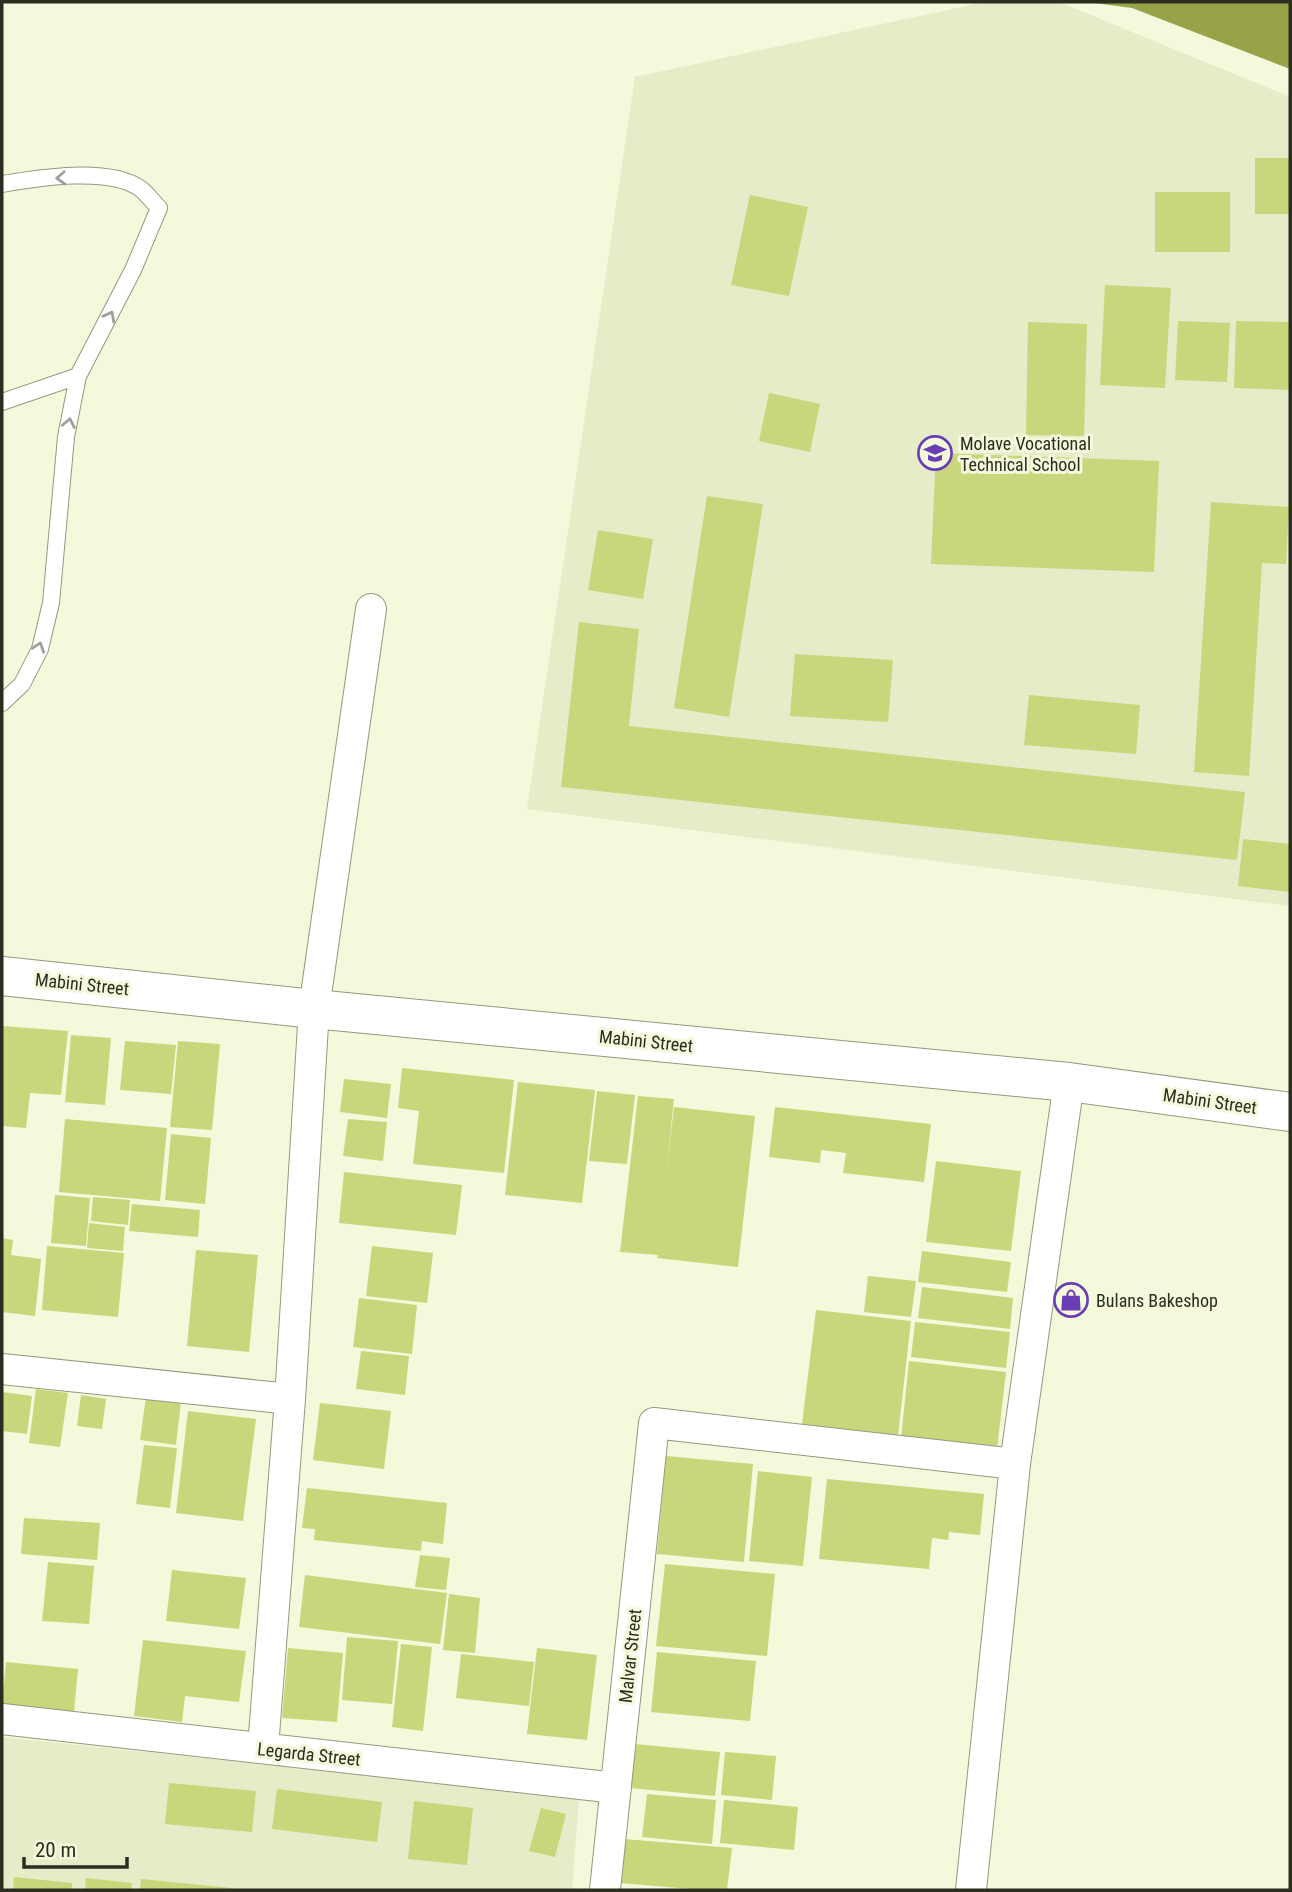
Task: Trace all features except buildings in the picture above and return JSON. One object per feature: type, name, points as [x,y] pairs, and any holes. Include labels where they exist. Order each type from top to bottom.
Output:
[{"type":"street","points":[[262,1748],[290,1399],[314,1009],[371,609]]},
{"type":"street","name":"Mabini Street","points":[[2,976],[1069,1082],[1290,1112]]},
{"type":"street","points":[[971,1890],[1015,1464],[1069,1082]]},
{"type":"street","points":[[2,1369],[290,1399]]},
{"type":"street","name":"Malvar Street","points":[[605,1890],[654,1423],[1015,1464]]},
{"type":"street","name":"Legarda Street","points":[[2,1719],[616,1788]]},
{"type":"lane","points":[[2,184],[96,176],[127,182],[141,189],[159,208],[134,270],[78,376],[66,437],[51,603],[40,649],[22,684],[2,703]]},
{"type":"lane","points":[[2,402],[78,376]]},
{"type":"shaded area","name":"Molave Vocational Technical School","points":[[985,2],[1059,2],[1290,97],[1290,906],[527,809],[635,77]]},
{"type":"shaded area","points":[[1087,2],[1290,2],[1290,69],[1132,8]]},
{"type":"shaded area","points":[[2,1737],[579,1798],[572,1890],[2,1890]]},
{"type":"place","name":"Molave Vocational Technical School","points":[[935,453]]},
{"type":"place","name":"Bulans Bakeshop","points":[[1071,1300]]}]
